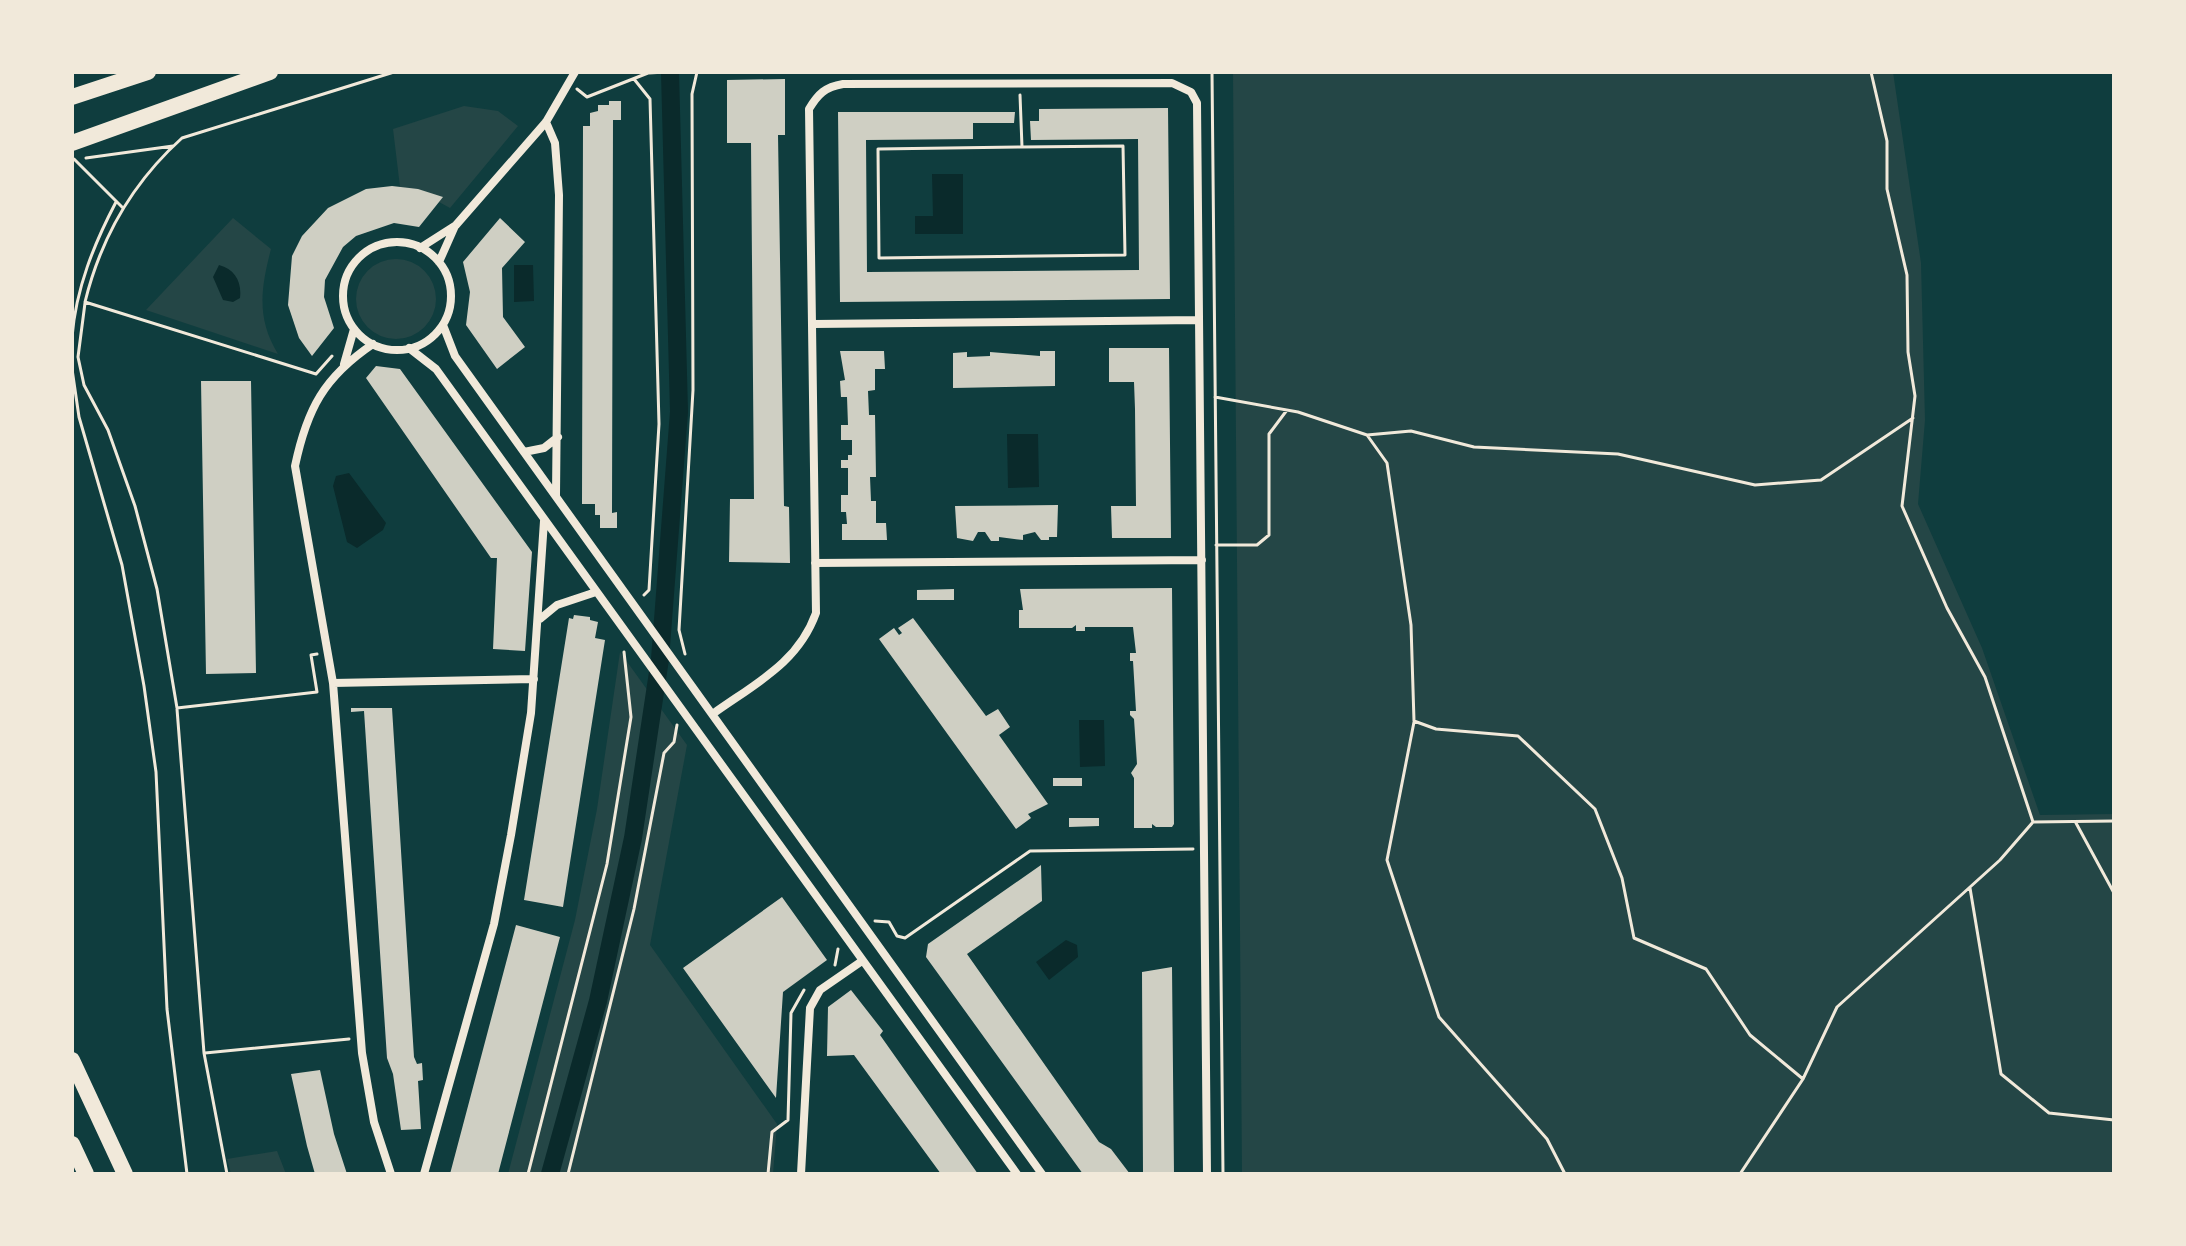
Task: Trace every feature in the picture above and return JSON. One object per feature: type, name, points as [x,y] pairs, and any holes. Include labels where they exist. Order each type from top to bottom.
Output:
[{"type":"highway","points":[[72,97],[148,72]]},
{"type":"highway","points":[[72,143],[270,72]]},
{"type":"highway","points":[[72,1060],[125,1174]]},
{"type":"highway","points":[[72,1144],[86,1174]]},
{"type":"street","points":[[420,248],[456,225],[546,122],[575,72]]},
{"type":"street","points":[[714,713],[793,656],[807,639],[816,613],[809,109],[817,95],[830,86],[1020,83],[1172,83],[1191,92],[1197,103],[1207,1174]]},
{"type":"street","points":[[546,122],[555,143],[559,195],[556,496]]},
{"type":"street","points":[[439,262],[456,225]]},
{"type":"street","points":[[387,243],[420,248],[439,262],[451,292],[443,325],[427,341],[409,348],[373,344],[354,329],[343,296],[346,280],[356,262],[369,250],[387,243]]},
{"type":"street","points":[[813,324],[1199,320]]},
{"type":"street","points":[[443,325],[455,356],[1042,1174]]},
{"type":"street","points":[[344,364],[354,329]]},
{"type":"street","points":[[373,344],[344,364],[317,401],[302,433],[295,466],[333,683],[347,822],[360,1038],[374,1122],[391,1174]]},
{"type":"street","points":[[409,348],[436,369],[1017,1174]]},
{"type":"street","points":[[524,452],[544,448],[558,437]]},
{"type":"street","points":[[425,1174],[494,924],[511,835],[534,679],[544,519]]},
{"type":"street","points":[[815,563],[1202,560]]},
{"type":"street","points":[[540,619],[577,596],[596,592]]},
{"type":"street","points":[[333,683],[534,679]]},
{"type":"street","points":[[801,1174],[810,1008],[820,990],[862,961]]},
{"type":"path","points":[[227,1174],[204,1053],[177,708],[157,589],[135,506],[108,430],[84,385],[78,357],[81,325],[100,250],[122,207],[157,161],[182,138],[394,72]]},
{"type":"path","points":[[570,84],[587,97],[648,73],[666,72]]},
{"type":"path","points":[[1212,72],[1223,1174]]},
{"type":"path","points":[[1871,72],[1887,141],[1887,189],[1907,275],[1908,352],[1915,396],[1902,506],[1947,608],[1985,677],[2033,822]]},
{"type":"path","points":[[1020,83],[1022,147]]},
{"type":"path","points":[[122,207],[74,159],[173,146]]},
{"type":"path","points":[[1123,146],[1125,255],[879,258],[878,149],[1022,147],[1123,146]]},
{"type":"path","points":[[72,337],[72,324],[97,238],[116,202]]},
{"type":"path","points":[[85,302],[316,374],[330,355],[344,364]]},
{"type":"path","points":[[72,324],[81,325]]},
{"type":"path","points":[[72,369],[79,417],[122,565],[144,686],[156,772],[167,1009],[187,1174]]},
{"type":"path","points":[[1215,397],[1287,410],[1367,435],[1411,431],[1474,447],[1618,454],[1755,485],[1821,480],[1913,418]]},
{"type":"path","points":[[1201,544],[1257,545],[1269,535],[1269,434],[1287,410]]},
{"type":"path","points":[[1367,435],[1387,463],[1411,625],[1414,721],[1387,860],[1439,1017],[1547,1139],[1565,1174]]},
{"type":"path","points":[[177,708],[317,692],[311,655],[329,653]]},
{"type":"path","points":[[1414,721],[1436,729],[1518,736],[1595,809],[1622,878],[1634,938],[1706,969],[1750,1035],[1803,1079]]},
{"type":"path","points":[[2075,821],[2114,893]]},
{"type":"path","points":[[1740,1174],[1803,1079],[1837,1007],[2000,860],[2033,822],[2114,821]]},
{"type":"path","points":[[863,928],[873,921],[889,922],[897,936],[905,938],[1030,851],[1205,849]]},
{"type":"path","points":[[1970,888],[2001,1074],[2049,1113],[2114,1120]]},
{"type":"path","points":[[824,973],[835,964],[839,945],[847,939]]},
{"type":"path","points":[[768,1174],[772,1132],[788,1120],[791,1013],[798,997],[813,981]]},
{"type":"path","points":[[204,1053],[360,1038]]},
{"type":"shaded area","points":[[1233,72],[1893,72],[1921,263],[1925,420],[1918,504],[1982,648],[2040,815],[2114,814],[2114,1174],[1242,1174]]},
{"type":"shaded area","points":[[464,106],[498,111],[518,126],[450,208],[439,202],[442,197],[400,187],[393,129]]},
{"type":"shaded area","points":[[932,174],[963,174],[963,234],[915,234],[915,216],[933,216]]},
{"type":"shaded area","points":[[233,218],[271,249],[262,303],[266,328],[278,354],[146,310]]},
{"type":"shaded area","points":[[396,259],[411,262],[424,271],[433,284],[436,299],[433,314],[424,327],[411,336],[396,339],[381,336],[368,327],[359,314],[356,299],[359,284],[368,271],[381,262]]},
{"type":"shaded area","points":[[219,265],[233,273],[240,287],[240,298],[233,302],[223,300],[213,277]]},
{"type":"shaded area","points":[[514,265],[533,265],[534,301],[514,302]]},
{"type":"shaded area","points":[[1007,434],[1038,434],[1039,487],[1008,488]]},
{"type":"shaded area","points":[[349,473],[386,523],[383,530],[357,548],[347,542],[333,486],[336,476]]},
{"type":"shaded area","points":[[620,652],[687,745],[650,945],[777,1124],[773,1174],[508,1174],[575,920],[597,809]]},
{"type":"shaded area","points":[[1079,720],[1104,720],[1105,766],[1080,767]]},
{"type":"shaded area","points":[[1066,940],[1077,945],[1078,957],[1049,980],[1036,962]]},
{"type":"shaded area","points":[[277,1151],[286,1174],[231,1174],[227,1159]]},
{"type":"building","points":[[785,79],[785,135],[778,135],[784,506],[789,507],[790,563],[729,562],[730,499],[754,499],[751,143],[727,143],[727,80]]},
{"type":"building","points":[[609,101],[621,101],[621,120],[613,120],[612,513],[617,512],[617,528],[600,528],[600,515],[595,515],[595,504],[582,504],[583,126],[590,126],[590,113],[598,111],[598,105],[609,105]]},
{"type":"building","points":[[1168,108],[1170,299],[840,302],[838,112],[1015,112],[1014,123],[973,123],[973,139],[866,140],[867,272],[1139,270],[1138,139],[1031,140],[1030,121],[1039,121],[1039,109]]},
{"type":"building","points":[[392,186],[418,189],[443,197],[419,227],[394,223],[356,236],[343,247],[325,280],[324,297],[334,328],[312,356],[299,338],[288,305],[292,256],[302,236],[328,208],[366,189]]},
{"type":"building","points":[[500,218],[525,242],[502,268],[503,317],[525,347],[497,369],[466,325],[470,292],[463,262]]},
{"type":"building","points":[[1109,348],[1169,348],[1171,538],[1112,538],[1111,506],[1136,506],[1135,409],[1134,382],[1109,382]]},
{"type":"building","points":[[840,351],[884,351],[885,369],[875,369],[875,390],[868,391],[869,415],[875,415],[876,477],[870,477],[871,501],[876,501],[876,523],[886,523],[887,540],[842,540],[842,524],[847,524],[846,512],[841,512],[841,495],[848,495],[848,468],[841,468],[841,460],[848,460],[848,455],[852,455],[852,440],[841,440],[841,425],[848,425],[847,397],[841,397],[840,381],[845,380]]},
{"type":"building","points":[[1040,351],[1055,351],[1055,386],[953,388],[953,353],[967,352],[967,357],[990,356],[990,352],[1040,356]]},
{"type":"building","points":[[376,366],[400,369],[532,552],[525,651],[493,649],[497,558],[491,558],[366,378]]},
{"type":"building","points":[[201,381],[251,381],[256,673],[206,674]]},
{"type":"building","points":[[1058,505],[1057,537],[1049,537],[1049,540],[1041,540],[1035,532],[1023,535],[1023,540],[999,537],[999,541],[991,541],[985,532],[978,532],[973,541],[957,538],[955,506]]},
{"type":"building","points":[[1172,588],[1174,824],[1172,827],[1152,824],[1152,828],[1134,828],[1134,778],[1131,773],[1137,764],[1134,719],[1130,715],[1130,711],[1136,711],[1133,661],[1130,661],[1130,653],[1136,653],[1133,627],[1085,627],[1085,631],[1076,631],[1076,625],[1072,628],[1019,628],[1019,610],[1023,610],[1020,589]]},
{"type":"building","points":[[954,589],[954,600],[917,600],[917,590]]},
{"type":"building","points":[[574,615],[590,617],[590,620],[598,622],[595,638],[605,640],[563,907],[524,900],[569,618],[573,619]]},
{"type":"building","points":[[913,618],[986,716],[998,709],[1010,727],[999,735],[1048,804],[1028,814],[1031,818],[1016,829],[879,639],[894,628],[899,635],[902,633],[898,628]]},
{"type":"building","points":[[351,708],[392,708],[414,1057],[417,1064],[422,1063],[423,1080],[418,1081],[421,1129],[401,1130],[393,1074],[387,1058],[364,711],[351,712]]},
{"type":"building","points":[[1053,778],[1082,778],[1082,786],[1053,786]]},
{"type":"building","points":[[1069,818],[1099,818],[1099,826],[1069,827]]},
{"type":"building","points":[[1041,865],[1042,901],[967,954],[1099,1142],[1111,1149],[1130,1174],[1083,1174],[926,957],[928,944]]},
{"type":"building","points":[[782,897],[827,960],[783,992],[776,1098],[683,968]]},
{"type":"building","points":[[516,925],[560,937],[498,1174],[450,1174]]},
{"type":"building","points":[[1172,967],[1174,1174],[1143,1174],[1142,972]]},
{"type":"building","points":[[851,990],[883,1031],[880,1035],[978,1174],[941,1174],[854,1055],[827,1056],[828,1007]]},
{"type":"building","points":[[320,1070],[334,1134],[347,1174],[315,1174],[307,1146],[291,1074]]},
{"type":"waterway","points":[[550,1174],[598,1001],[633,838],[660,659],[679,412],[670,72]]}]
